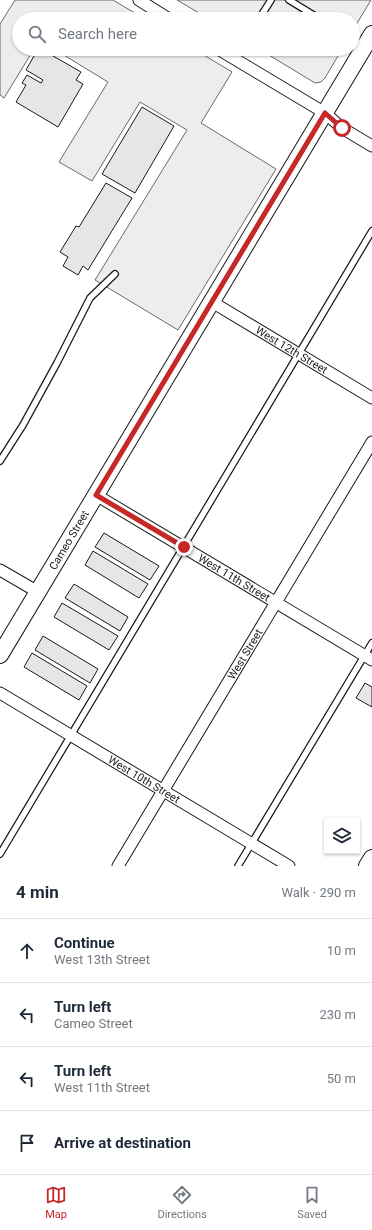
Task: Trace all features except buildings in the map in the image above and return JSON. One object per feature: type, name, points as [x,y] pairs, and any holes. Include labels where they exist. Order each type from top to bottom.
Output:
[{"type":"street","points":[[139,0],[153,6],[160,12]]},
{"type":"street","name":"Cameo Street","points":[[360,54],[372,34]]},
{"type":"street","points":[[230,56],[325,113],[342,128],[372,146]]},
{"type":"street","name":"Cameo Street","points":[[0,655],[359,56]]},
{"type":"street","name":"West 12th Street","points":[[212,302],[372,398]]},
{"type":"street","name":"West Street","points":[[118,866],[372,442]]},
{"type":"street","name":"West 11th Street","points":[[96,495],[368,658]]},
{"type":"street","points":[[0,570],[38,592]]},
{"type":"street","name":"West 10th Street","points":[[0,693],[289,866]]},
{"type":"street","points":[[368,866],[372,858]]},
{"type":"lane","points":[[263,12],[271,0]]},
{"type":"lane","points":[[289,0],[309,12]]},
{"type":"lane","points":[[0,854],[372,232]]},
{"type":"lane","points":[[0,461],[27,418],[90,298],[115,274]]},
{"type":"lane","points":[[238,866],[368,658],[372,643]]},
{"type":"shaded area","points":[[15,0],[113,0],[133,12],[12,12],[12,56],[30,56],[4,98],[0,95],[0,24]]},
{"type":"shaded area","points":[[177,0],[371,0],[360,18],[360,12],[197,12]]},
{"type":"shaded area","points":[[65,56],[206,56],[232,72],[201,123],[276,169],[178,330],[95,280],[187,130],[140,102],[92,181],[59,162],[108,82]]},
{"type":"shaded area","points":[[271,56],[338,56],[325,78],[321,82],[315,83]]},
{"type":"route","points":[[184,547],[96,495],[325,113],[342,128]]}]
